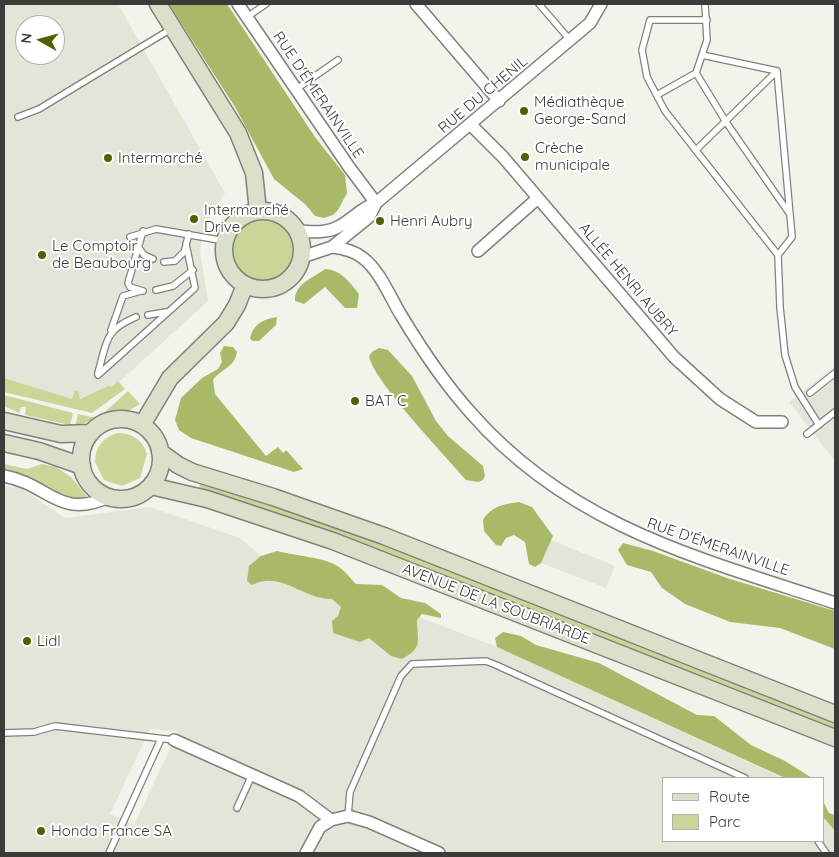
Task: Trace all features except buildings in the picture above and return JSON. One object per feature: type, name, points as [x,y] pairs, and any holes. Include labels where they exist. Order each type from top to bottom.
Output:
[{"type":"street","points":[[158,4],[238,133],[254,173],[258,211]]},
{"type":"street","name":"RUE D'ÉMERAINVILLE","points":[[238,4],[295,90],[376,203]]},
{"type":"street","points":[[416,4],[499,101]]},
{"type":"street","name":"RUE DU CHENIL","points":[[302,257],[332,247],[363,207],[376,203],[471,125],[590,23],[601,4]]},
{"type":"street","name":"ALLÉE HENRI AUBRY","points":[[471,125],[504,157],[674,357],[720,398],[756,422],[782,422]]},
{"type":"street","points":[[478,251],[538,198]]},
{"type":"street","points":[[258,211],[280,215],[297,231],[302,244],[302,257],[293,276],[283,284],[264,289],[245,285],[234,277],[227,266],[224,254],[225,241],[229,230],[237,221],[258,211]]},
{"type":"street","points":[[348,227],[352,252]]},
{"type":"street","name":"RUE DU CHENIL","points":[[297,231],[326,231],[348,227]]},
{"type":"street","name":"RUE D'ÉMERAINVILLE","points":[[332,247],[352,252],[370,265],[446,385],[498,441],[542,479],[600,516],[656,543],[835,603]]},
{"type":"street","points":[[142,425],[170,378],[226,323],[237,305],[245,285]]},
{"type":"street","points":[[4,476],[33,484],[59,501],[69,505],[89,505],[109,497],[131,498],[151,486],[157,476],[160,464],[160,452],[154,436],[142,425],[120,419],[109,421],[91,433],[84,443],[82,466],[84,474],[94,488],[109,497]]},
{"type":"street","points":[[4,421],[61,434],[91,433]]},
{"type":"street","points":[[4,444],[39,451],[82,466]]},
{"type":"street","name":"AVENUE DE LA SOUBRIARDE","points":[[160,452],[178,466],[192,472],[273,497],[384,536],[835,714]]},
{"type":"street","name":"AVENUE DE LA SOUBRIARDE","points":[[151,486],[207,499],[333,541],[835,738]]},
{"type":"street","points":[[174,740],[299,796],[331,820]]},
{"type":"street","points":[[306,853],[320,827],[331,820],[348,816],[370,822],[439,853]]},
{"type":"lane","points":[[247,17],[266,4]]},
{"type":"lane","points":[[539,4],[570,40]]},
{"type":"lane","points":[[657,95],[696,73],[707,40],[705,4]]},
{"type":"lane","points":[[707,20],[650,20],[642,50],[647,77],[665,111],[778,255],[780,307],[785,355],[794,387],[819,424]]},
{"type":"lane","points":[[18,117],[38,110],[173,28]]},
{"type":"lane","points":[[702,55],[777,71]]},
{"type":"lane","points":[[295,90],[338,60]]},
{"type":"lane","points":[[696,150],[777,71]]},
{"type":"lane","points":[[777,71],[792,238],[778,255]]},
{"type":"lane","points":[[696,73],[726,122],[790,215]]},
{"type":"lane","points":[[130,237],[143,231],[169,230],[225,241]]},
{"type":"lane","points":[[143,231],[128,283],[130,287],[143,291],[123,296],[98,375],[195,288],[193,270],[186,244]]},
{"type":"lane","points":[[164,262],[175,261],[184,252],[188,234]]},
{"type":"lane","points":[[138,248],[144,255],[153,259]]},
{"type":"lane","points":[[156,290],[173,286],[193,270]]},
{"type":"lane","points":[[148,315],[167,312]]},
{"type":"lane","points":[[108,339],[114,328],[136,317]]},
{"type":"lane","points":[[810,393],[835,373]]},
{"type":"lane","points":[[807,434],[835,412]]},
{"type":"lane","points":[[348,816],[350,792],[402,676],[412,664],[486,661],[743,777]]},
{"type":"lane","points":[[4,733],[34,732],[55,726],[174,740]]},
{"type":"lane","points":[[109,853],[161,739]]},
{"type":"lane","points":[[236,808],[252,775]]},
{"type":"lane","points":[[819,842],[826,853]]},
{"type":"shaded area","points":[[4,4],[118,4],[225,193],[204,225],[200,251],[208,301],[106,394],[72,399],[4,383]]},
{"type":"shaded area","points":[[835,366],[835,461],[789,402]]},
{"type":"shaded area","points":[[4,486],[21,488],[65,518],[150,507],[240,538],[261,556],[497,647],[781,777],[662,777],[662,842],[824,842],[824,819],[835,831],[835,853],[4,853]],"holes":[[[150,729],[178,732],[134,825],[110,814]]]},
{"type":"shaded area","points":[[551,540],[615,566],[606,588],[541,563]]},
{"type":"green space","points":[[169,4],[227,4],[315,137],[345,175],[347,193],[338,210],[333,215],[324,218],[315,216],[306,205],[274,179],[235,107]]},
{"type":"green space","points":[[263,220],[279,225],[284,229],[288,234],[293,250],[288,266],[284,271],[279,275],[263,280],[247,275],[242,271],[238,266],[233,250],[238,234],[242,229],[247,225]]},
{"type":"green space","points":[[325,269],[340,274],[352,285],[359,294],[357,308],[345,308],[325,287],[304,304],[295,301],[301,286]]},
{"type":"green space","points":[[277,317],[276,325],[259,341],[250,339],[251,334],[259,323]]},
{"type":"green space","points":[[224,346],[233,347],[237,352],[231,365],[213,380],[215,394],[266,456],[278,447],[283,453],[286,450],[303,469],[294,472],[191,438],[179,430],[175,420],[181,398],[202,378],[218,369],[222,362],[220,353]]},
{"type":"green space","points":[[379,348],[388,350],[412,376],[436,421],[448,436],[483,466],[485,476],[483,480],[478,482],[466,480],[396,400],[373,368],[369,356]]},
{"type":"green space","points":[[4,378],[72,399],[75,390],[78,391],[80,399],[108,386],[112,387],[118,381],[125,389],[92,413],[4,392]]},
{"type":"green space","points":[[128,391],[140,404],[130,410],[103,414]]},
{"type":"green space","points":[[4,395],[73,413],[70,425],[25,415],[26,407],[21,407],[19,413],[4,406]]},
{"type":"green space","points":[[78,414],[96,418],[75,427]]},
{"type":"green space","points":[[118,433],[128,434],[136,438],[143,445],[147,454],[140,478],[122,486],[104,480],[95,462],[96,452],[101,443],[108,437]]},
{"type":"green space","points":[[4,464],[27,469],[42,464],[56,467],[71,477],[88,498],[72,502],[33,480],[4,472]]},
{"type":"green space","points":[[201,481],[373,540],[835,722],[835,730],[371,547],[199,488]]},
{"type":"green space","points":[[519,502],[532,507],[553,536],[541,563],[535,567],[529,564],[525,542],[514,535],[506,538],[501,546],[496,545],[484,531],[483,520],[486,515],[503,505]]},
{"type":"green space","points":[[623,543],[653,551],[727,578],[835,611],[835,649],[780,628],[730,622],[685,604],[662,588],[651,572],[627,565],[618,550]]},
{"type":"green space","points":[[277,551],[327,561],[339,567],[356,584],[382,585],[401,598],[425,603],[441,614],[441,618],[422,614],[417,620],[418,643],[414,651],[402,659],[391,656],[369,638],[360,642],[333,633],[332,621],[338,616],[341,607],[332,599],[311,595],[273,581],[263,581],[252,585],[247,581],[249,566],[261,556]]},
{"type":"green space","points":[[503,632],[521,636],[536,645],[599,663],[697,715],[714,716],[751,745],[785,761],[810,777],[783,777],[497,647],[495,638]]},
{"type":"green space","points":[[824,803],[829,813],[835,815],[835,831],[824,818]]},
{"type":"place","name":"Médiathèque George-Sand","points":[[524,111]]},
{"type":"place","name":"Crèche municipale","points":[[525,157]]},
{"type":"place","name":"Intermarché","points":[[108,158]]},
{"type":"place","name":"Intermarché Drive","points":[[194,219]]},
{"type":"place","name":"Henri Aubry","points":[[380,221]]},
{"type":"place","name":"Le Comptoir de Beaubourg","points":[[42,255]]},
{"type":"place","name":"BAT C","points":[[355,401]]},
{"type":"place","name":"Lidl","points":[[27,641]]},
{"type":"place","name":"Honda France SA","points":[[41,831]]}]
